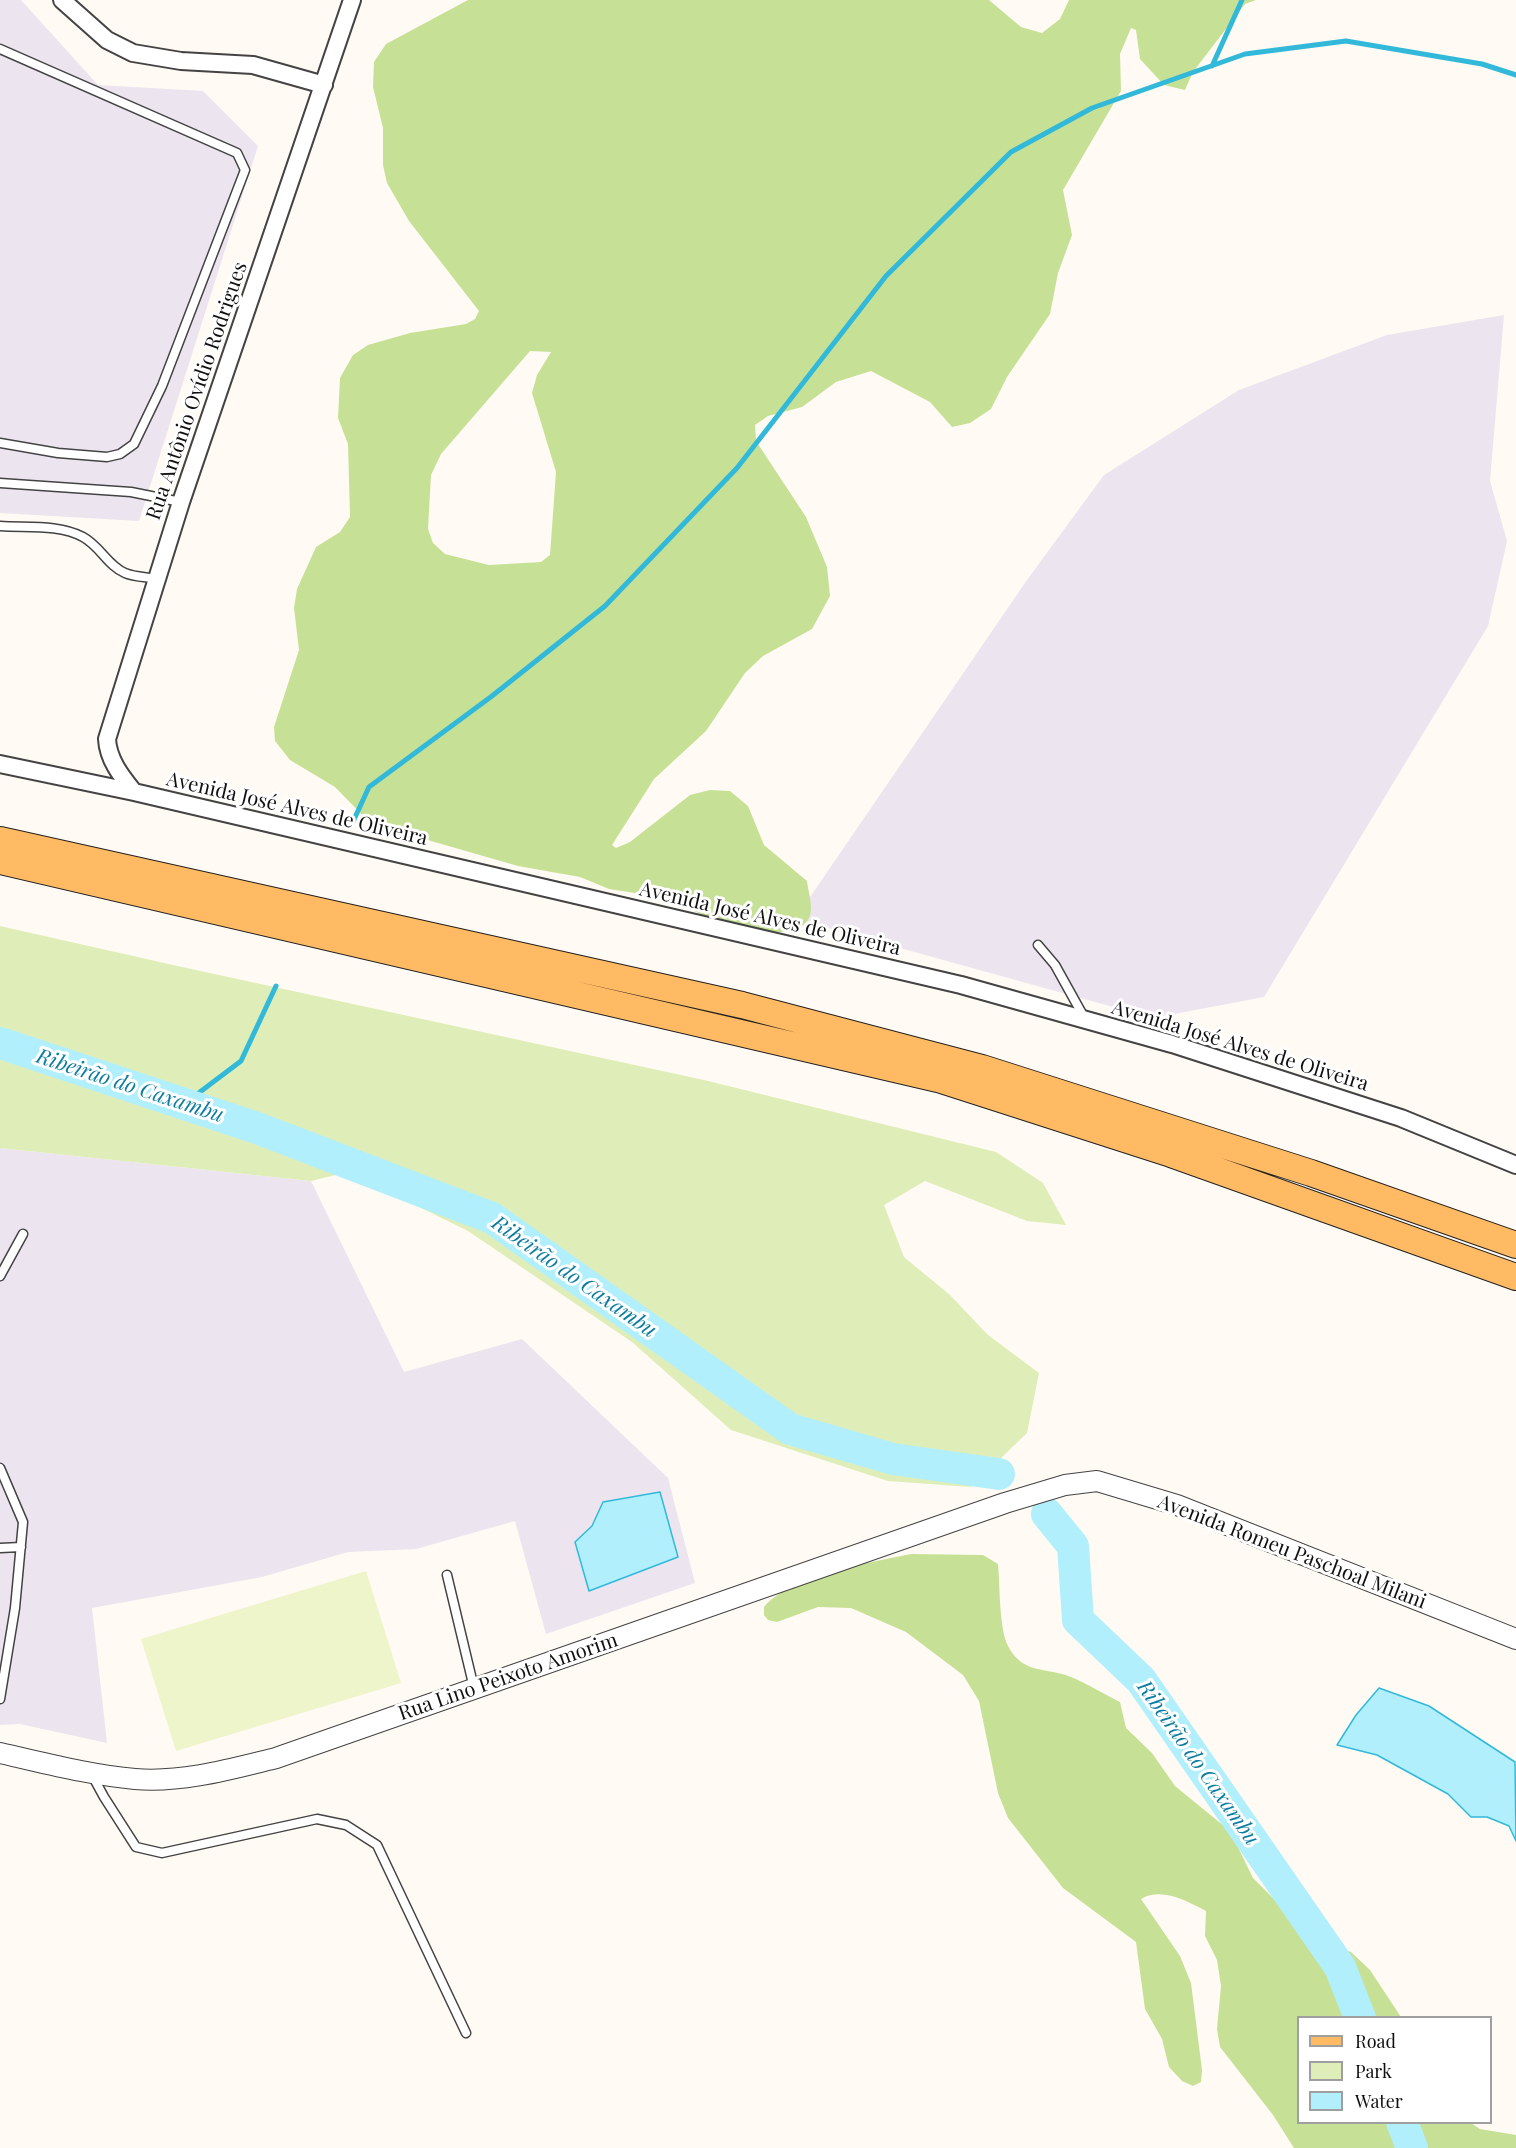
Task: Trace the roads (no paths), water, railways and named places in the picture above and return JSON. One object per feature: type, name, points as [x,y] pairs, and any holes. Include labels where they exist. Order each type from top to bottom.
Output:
[{"type":"main road","points":[[0,840],[742,1005],[982,1068],[1311,1173],[1516,1245]]},
{"type":"main road","points":[[0,861],[938,1079],[1171,1154],[1516,1277]]},
{"type":"street","points":[[62,0],[107,40],[133,53],[181,61],[253,64],[324,85]]},
{"type":"street","name":"Rua Antônio Ovídio Rodrigues","points":[[134,792],[121,776],[112,759],[107,739],[181,502],[352,0]]},
{"type":"street","name":"Avenida José Alves de Oliveira","points":[[0,764],[134,792],[950,982],[1172,1044],[1401,1118],[1516,1165]]},
{"type":"street","name":"Avenida Romeu Paschoal Milani","points":[[1005,1503],[1065,1485],[1097,1481],[1177,1505],[1516,1639]]},
{"type":"street","name":"Rua Lino Peixoto Amorim","points":[[0,1753],[137,1779],[179,1778],[276,1758],[1005,1503]]},
{"type":"lane","points":[[0,49],[237,153],[245,170],[162,386],[134,444],[120,454],[107,457],[58,453],[0,443]]},
{"type":"lane","points":[[0,483],[130,492],[181,502]]},
{"type":"lane","points":[[0,526],[63,530],[81,535],[96,544],[124,573],[157,579]]},
{"type":"lane","points":[[1038,945],[1055,965],[1085,1019]]},
{"type":"lane","points":[[0,1276],[23,1234]]},
{"type":"lane","points":[[0,1468],[23,1522],[15,1608],[0,1699]]},
{"type":"lane","points":[[0,1548],[21,1546]]},
{"type":"lane","points":[[447,1575],[474,1689]]},
{"type":"lane","points":[[91,1772],[136,1847],[162,1852],[317,1819],[346,1826],[377,1845],[466,2033]]},
{"type":"water","points":[[660,1492],[678,1557],[589,1591],[575,1542],[592,1526],[603,1502]]},
{"type":"water","points":[[1379,1688],[1429,1706],[1515,1762],[1516,1841],[1509,1826],[1487,1817],[1471,1817],[1448,1794],[1377,1755],[1337,1745],[1356,1715]]},
{"type":"waterway","points":[[1212,66],[1242,0]]},
{"type":"waterway","points":[[351,826],[369,787],[492,696],[605,606],[737,468],[886,276],[1011,152],[1092,108],[1245,54],[1346,41],[1482,64],[1516,75]]},
{"type":"waterway","points":[[184,1104],[241,1061],[276,986]]},
{"type":"waterway","name":"Ribeirão do Caxambu","points":[[0,1043],[257,1128],[492,1218],[790,1429],[893,1459],[999,1474]]},
{"type":"waterway","name":"Ribeirão do Caxambu","points":[[1047,1514],[1073,1546],[1078,1620],[1141,1680],[1340,1967],[1359,2016]]},
{"type":"waterway","name":"Ribeirão do Caxambu","points":[[1403,2124],[1412,2148]]}]
